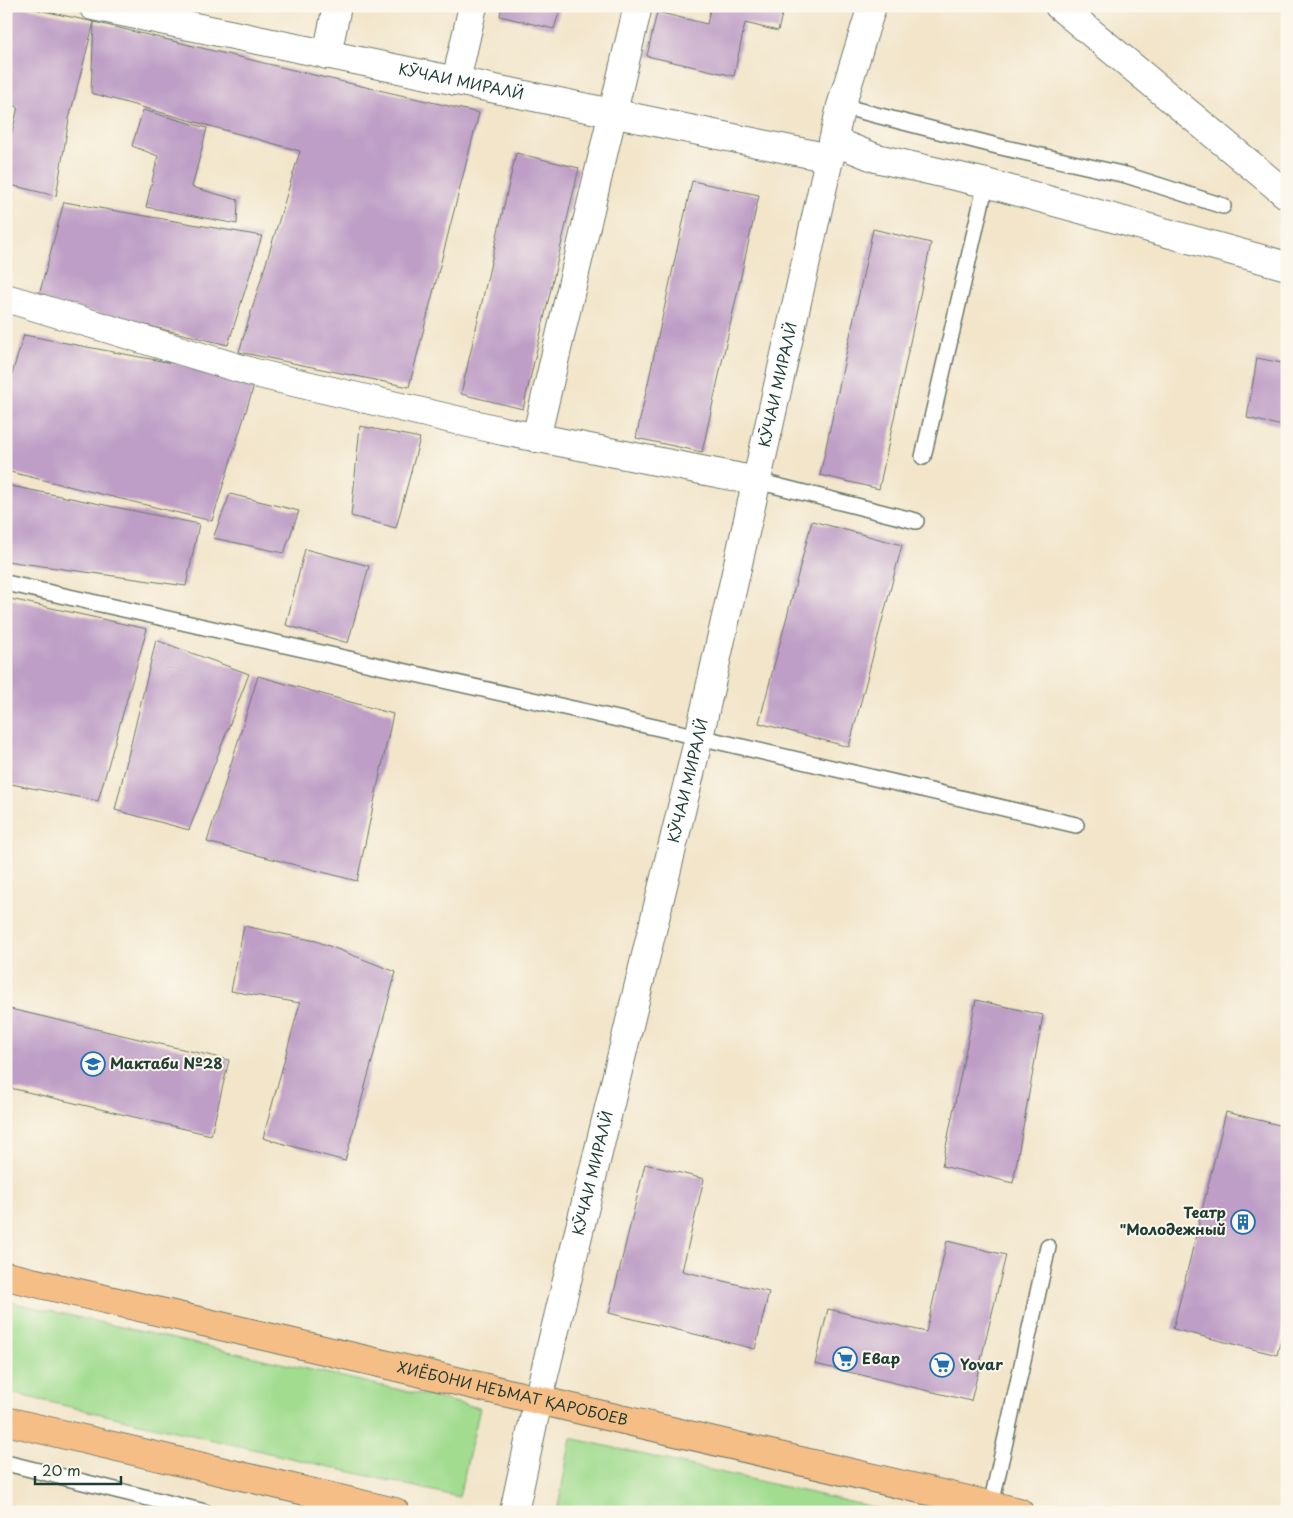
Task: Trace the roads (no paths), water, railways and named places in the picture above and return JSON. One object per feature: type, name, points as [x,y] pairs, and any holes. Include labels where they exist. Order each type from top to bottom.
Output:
[{"type":"highway","name":"ХИЁБОНИ НЕЪМАТ ҚАРОБОЕВ","points":[[6,1276],[1019,1512]]},
{"type":"highway","points":[[6,1421],[395,1512]]},
{"type":"street","name":"КӮЧАИ МИРАЛӢ","points":[[93,6],[197,17],[327,54],[613,113],[831,150]]},
{"type":"street","points":[[327,54],[337,6]]},
{"type":"street","points":[[456,81],[473,6]]},
{"type":"street","points":[[536,438],[638,6]]},
{"type":"street","name":"КӮЧАИ МИРАЛӢ","points":[[514,1512],[538,1400],[699,737],[841,106],[872,6]]},
{"type":"street","points":[[1059,6],[1287,196]]},
{"type":"street","points":[[831,150],[876,158],[986,183],[1287,266]]},
{"type":"street","points":[[6,298],[254,373],[503,431],[757,481]]},
{"type":"lane","points":[[841,106],[1001,147],[1126,175],[1223,206]]},
{"type":"lane","points":[[923,457],[986,183]]},
{"type":"lane","points":[[757,481],[916,521]]},
{"type":"lane","points":[[6,583],[699,737],[1076,825]]},
{"type":"lane","points":[[991,1505],[1048,1247]]},
{"type":"lane","points":[[6,1463],[205,1512]]},
{"type":"place","name":"Мактаби №28","points":[[93,1064]]},
{"type":"place","name":"Театр \"Молодежный","points":[[1243,1222]]},
{"type":"place","name":"Евар","points":[[845,1359]]},
{"type":"place","name":"Yovar","points":[[942,1365]]}]
